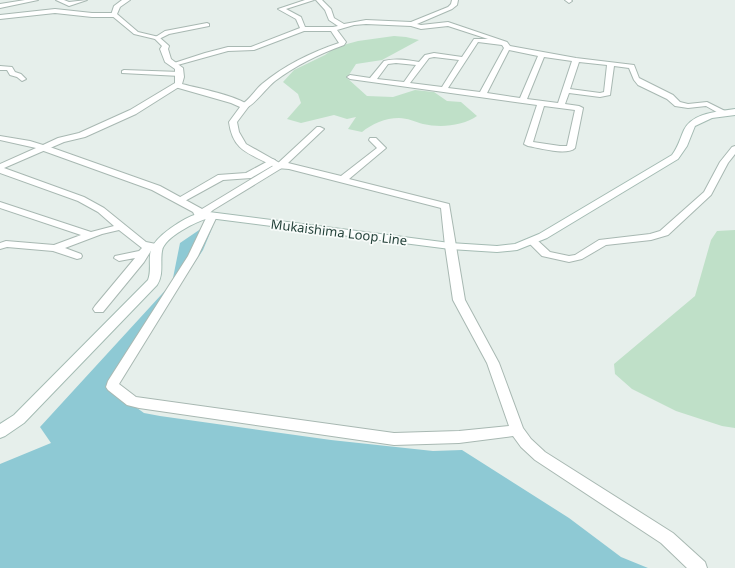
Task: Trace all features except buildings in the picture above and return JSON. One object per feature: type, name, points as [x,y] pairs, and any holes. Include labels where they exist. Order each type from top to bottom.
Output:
[{"type":"street","points":[[0,6],[36,0]]},
{"type":"street","points":[[59,0],[69,4],[84,0]]},
{"type":"street","points":[[114,15],[117,5],[127,0]]},
{"type":"street","points":[[304,30],[299,18],[281,9],[311,0]]},
{"type":"street","points":[[319,0],[328,9],[331,19],[343,26]]},
{"type":"street","points":[[412,24],[450,8],[454,5],[455,0]]},
{"type":"street","points":[[25,2],[33,12]]},
{"type":"street","points":[[0,17],[33,12],[55,11],[92,15],[114,15],[136,33],[157,38],[166,46],[164,49],[168,60],[179,68],[180,74],[178,85]]},
{"type":"street","points":[[174,64],[228,49],[252,49],[304,30],[333,29],[366,22],[412,24],[421,27],[448,24],[506,46]]},
{"type":"street","points":[[157,38],[167,32],[207,25]]},
{"type":"street","points":[[333,29],[343,42],[342,44],[327,48],[296,63],[263,87],[250,103],[245,106],[233,122],[234,130],[239,141],[252,154],[276,164],[342,179],[446,206],[450,246],[459,300],[493,363],[517,430],[526,443],[540,456],[668,538],[699,568]]},
{"type":"street","points":[[444,89],[476,40],[535,52],[542,55],[632,66],[636,79],[641,83],[670,96],[678,104],[688,106],[707,104],[730,113]]},
{"type":"street","points":[[482,95],[506,46]]},
{"type":"street","points":[[406,84],[427,56],[434,55],[463,59]]},
{"type":"street","points":[[523,100],[542,55]]},
{"type":"street","points":[[561,106],[576,60]]},
{"type":"street","points":[[372,80],[386,62],[396,61],[421,64]]},
{"type":"street","points":[[566,91],[600,95],[606,93],[611,63]]},
{"type":"street","points":[[0,68],[10,68],[12,74],[19,75],[22,79]]},
{"type":"street","points":[[124,72],[180,74]]},
{"type":"street","points":[[350,77],[579,108],[571,148],[560,149],[528,144],[541,103]]},
{"type":"street","points":[[0,169],[61,140],[82,135],[133,112],[178,85],[234,101],[245,106]]},
{"type":"street","name":"Mukaishima Loop Line","points":[[206,216],[450,246],[496,249],[517,247],[532,241],[570,220],[675,157],[683,148],[690,128],[694,123],[712,116],[730,113]]},
{"type":"street","points":[[320,129],[276,164],[210,208],[193,256],[113,384],[113,387],[122,394],[139,403],[394,439],[459,437],[517,430]]},
{"type":"street","points":[[0,138],[44,148],[156,188],[198,210],[206,216]]},
{"type":"street","points":[[342,179],[382,148],[373,140]]},
{"type":"street","points":[[532,241],[546,254],[569,259],[578,257],[603,242],[651,237],[664,233],[708,193],[724,162],[735,149]]},
{"type":"street","points":[[180,200],[221,178],[248,176],[276,164]]},
{"type":"street","points":[[0,169],[81,199],[101,210],[149,249],[156,277],[153,282],[19,420],[0,432]]},
{"type":"street","points":[[0,205],[91,235]]},
{"type":"street","points":[[99,309],[149,249],[162,240],[206,216]]},
{"type":"street","points":[[55,248],[114,227],[121,227]]},
{"type":"street","points":[[0,246],[6,244],[55,248],[77,256]]},
{"type":"street","points":[[119,258],[149,249]]},
{"type":"green space","points":[[394,36],[419,40],[382,60],[356,64],[347,78],[367,96],[393,97],[415,90],[434,92],[447,101],[461,102],[477,116],[465,122],[444,126],[423,124],[405,119],[394,118],[379,122],[362,132],[348,129],[356,117],[347,119],[334,115],[301,123],[287,119],[301,103],[298,94],[283,82],[294,70],[325,55],[336,47],[358,41]]},
{"type":"green space","points":[[735,230],[735,428],[722,426],[676,411],[632,389],[615,374],[614,364],[695,296],[711,240],[717,231]]},
{"type":"water","points":[[205,226],[213,226],[203,250],[113,385],[113,391],[144,413],[160,416],[331,440],[433,451],[462,450],[569,518],[621,557],[648,568],[0,568],[0,464],[51,443],[40,427],[172,283],[180,243]]}]
